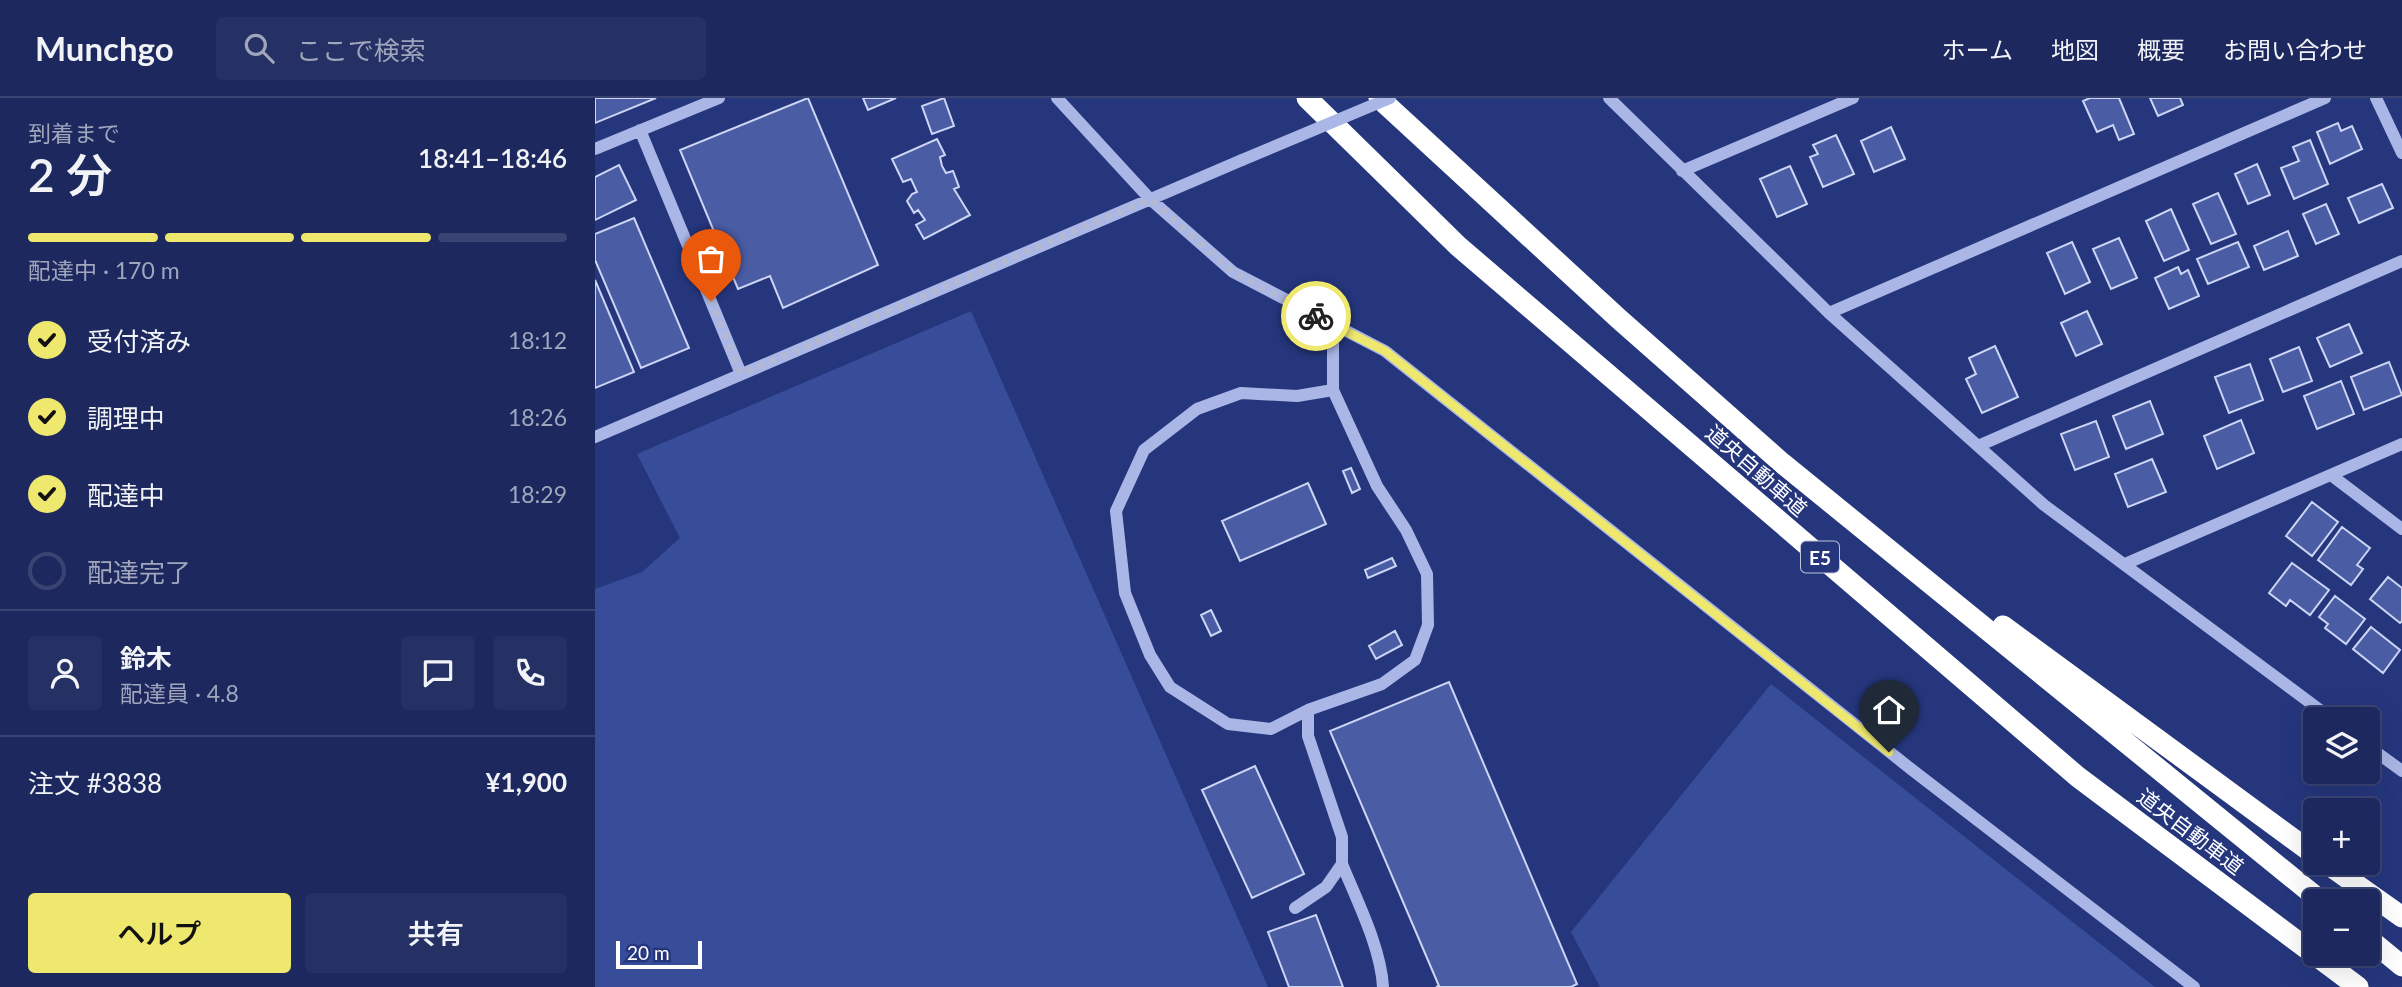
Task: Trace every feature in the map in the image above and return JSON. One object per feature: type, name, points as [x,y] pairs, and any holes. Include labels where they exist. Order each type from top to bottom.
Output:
[{"type":"highway","name":"道央自動車道","points":[[1307,98],[1458,246],[2078,777],[2358,987]]},
{"type":"highway","name":"道央自動車道","points":[[1379,98],[1619,319],[1782,463],[2306,889]]},
{"type":"highway","points":[[1782,463],[2303,846]]},
{"type":"highway","points":[[2343,875],[2402,917]]},
{"type":"highway","points":[[2380,949],[2402,966]]},
{"type":"street","points":[[595,149],[719,98]]},
{"type":"street","points":[[1057,98],[1150,199],[1233,272],[1385,351],[1911,769],[2195,987]]},
{"type":"street","points":[[595,437],[1389,98]]},
{"type":"street","points":[[1609,98],[1829,313],[2045,505],[2316,707]]},
{"type":"street","points":[[1682,172],[1853,98]]},
{"type":"street","points":[[1829,313],[2325,98]]},
{"type":"street","points":[[2377,98],[2402,153]]},
{"type":"street","points":[[640,130],[741,374]]},
{"type":"street","points":[[1978,446],[2402,261]]},
{"type":"street","points":[[1333,325],[1333,390],[1377,486],[1406,530],[1427,574],[1428,625],[1416,660],[1382,684],[1308,710],[1271,729],[1228,724],[1170,687],[1150,655],[1125,593],[1116,511],[1144,450],[1197,409],[1241,393],[1297,396],[1333,390]]},
{"type":"street","points":[[2125,564],[2402,444]]},
{"type":"street","points":[[2331,475],[2402,529]]},
{"type":"street","points":[[1308,710],[1308,736],[1342,837],[1342,864],[1374,946],[1383,987]]},
{"type":"street","points":[[2380,755],[2402,771]]},
{"type":"street","points":[[1295,908],[1326,887],[1342,864]]},
{"type":"shaded area","points":[[971,311],[1268,987],[595,987],[595,589],[642,572],[680,538],[637,454]]},
{"type":"shaded area","points":[[1771,684],[2155,987],[1600,987],[1571,932]]},
{"type":"building","points":[[595,98],[656,98],[595,123]]},
{"type":"building","points":[[808,98],[878,265],[783,308],[770,276],[738,289],[680,150]]},
{"type":"building","points":[[863,98],[896,98],[868,110]]},
{"type":"building","points":[[944,98],[954,126],[932,134],[922,106]]},
{"type":"building","points":[[2090,98],[2119,98],[2134,134],[2119,140],[2113,125],[2097,132],[2083,101]]},
{"type":"building","points":[[2150,98],[2180,98],[2183,105],[2158,116]]},
{"type":"building","points":[[2338,123],[2341,131],[2352,126],[2362,149],[2330,164],[2317,132]]},
{"type":"building","points":[[1891,127],[1905,159],[1874,172],[1861,141]]},
{"type":"building","points":[[1836,135],[1854,174],[1823,187],[1810,157],[1818,154],[1813,145]]},
{"type":"building","points":[[937,139],[945,155],[940,157],[942,166],[946,173],[953,171],[959,187],[954,189],[970,215],[924,239],[916,225],[925,220],[918,210],[914,213],[907,201],[917,192],[911,179],[903,182],[892,159]]},
{"type":"building","points":[[2310,140],[2328,184],[2294,199],[2281,168],[2299,161],[2293,147]]},
{"type":"building","points":[[2257,164],[2270,195],[2248,204],[2235,174]]},
{"type":"building","points":[[619,165],[636,200],[595,220],[595,177]]},
{"type":"building","points":[[1790,166],[1807,204],[1777,217],[1760,179]]},
{"type":"building","points":[[2382,184],[2393,208],[2359,223],[2348,198]]},
{"type":"building","points":[[2218,193],[2236,234],[2211,244],[2193,204]]},
{"type":"building","points":[[2326,204],[2339,234],[2316,244],[2303,214]]},
{"type":"building","points":[[2171,209],[2189,250],[2164,261],[2146,221]]},
{"type":"building","points":[[634,218],[689,348],[641,368],[595,260],[595,234]]},
{"type":"building","points":[[2288,231],[2298,256],[2264,270],[2254,246]]},
{"type":"building","points":[[2119,238],[2137,278],[2111,289],[2093,249]]},
{"type":"building","points":[[2072,242],[2090,282],[2065,294],[2047,253]]},
{"type":"building","points":[[2238,242],[2249,267],[2208,284],[2197,259]]},
{"type":"building","points":[[2178,267],[2181,274],[2188,270],[2199,296],[2169,309],[2155,278]]},
{"type":"building","points":[[595,280],[634,372],[595,388]]},
{"type":"building","points":[[2087,311],[2102,344],[2076,356],[2061,323]]},
{"type":"building","points":[[2349,324],[2362,353],[2330,367],[2317,338]]},
{"type":"building","points":[[1995,346],[2018,397],[1982,413],[1966,379],[1976,374],[1969,358]]},
{"type":"building","points":[[2299,347],[2312,381],[2283,392],[2270,359]]},
{"type":"building","points":[[2389,362],[2402,395],[2364,410],[2351,377]]},
{"type":"building","points":[[2250,364],[2263,400],[2229,413],[2215,377]]},
{"type":"building","points":[[2341,381],[2354,414],[2317,429],[2304,396]]},
{"type":"building","points":[[2150,401],[2163,434],[2126,449],[2113,416]]},
{"type":"building","points":[[2241,420],[2254,453],[2217,469],[2204,436]]},
{"type":"building","points":[[2096,421],[2109,457],[2075,470],[2061,434]]},
{"type":"building","points":[[2152,459],[2166,492],[2128,507],[2115,474]]},
{"type":"building","points":[[1351,468],[1360,489],[1352,493],[1343,471]]},
{"type":"building","points":[[1308,483],[1326,524],[1240,561],[1222,521]]},
{"type":"building","points":[[2312,502],[2338,522],[2312,556],[2286,536]]},
{"type":"building","points":[[2342,527],[2370,548],[2357,565],[2363,569],[2351,585],[2318,560]]},
{"type":"building","points":[[1392,558],[1396,566],[1368,578],[1365,570]]},
{"type":"building","points":[[2292,563],[2329,590],[2310,615],[2290,600],[2286,606],[2269,593]]},
{"type":"building","points":[[2388,577],[2402,588],[2400,623],[2370,599]]},
{"type":"building","points":[[2335,596],[2365,619],[2346,644],[2325,628],[2328,624],[2319,617]]},
{"type":"building","points":[[1211,610],[1221,631],[1211,636],[1201,615]]},
{"type":"building","points":[[2371,627],[2400,650],[2383,673],[2353,649]]},
{"type":"building","points":[[1395,631],[1402,645],[1376,659],[1369,646]]},
{"type":"building","points":[[1449,682],[1577,984],[1571,987],[1436,987],[1439,986],[1330,731]]},
{"type":"building","points":[[1255,766],[1304,874],[1252,898],[1202,790]]},
{"type":"building","points":[[1316,915],[1343,987],[1289,987],[1268,932]]},
{"type":"way so far","points":[[711,301],[741,374],[1150,199],[1233,272],[1316,316]]},
{"type":"route","points":[[1316,316],[1385,351],[1889,752]]}]
